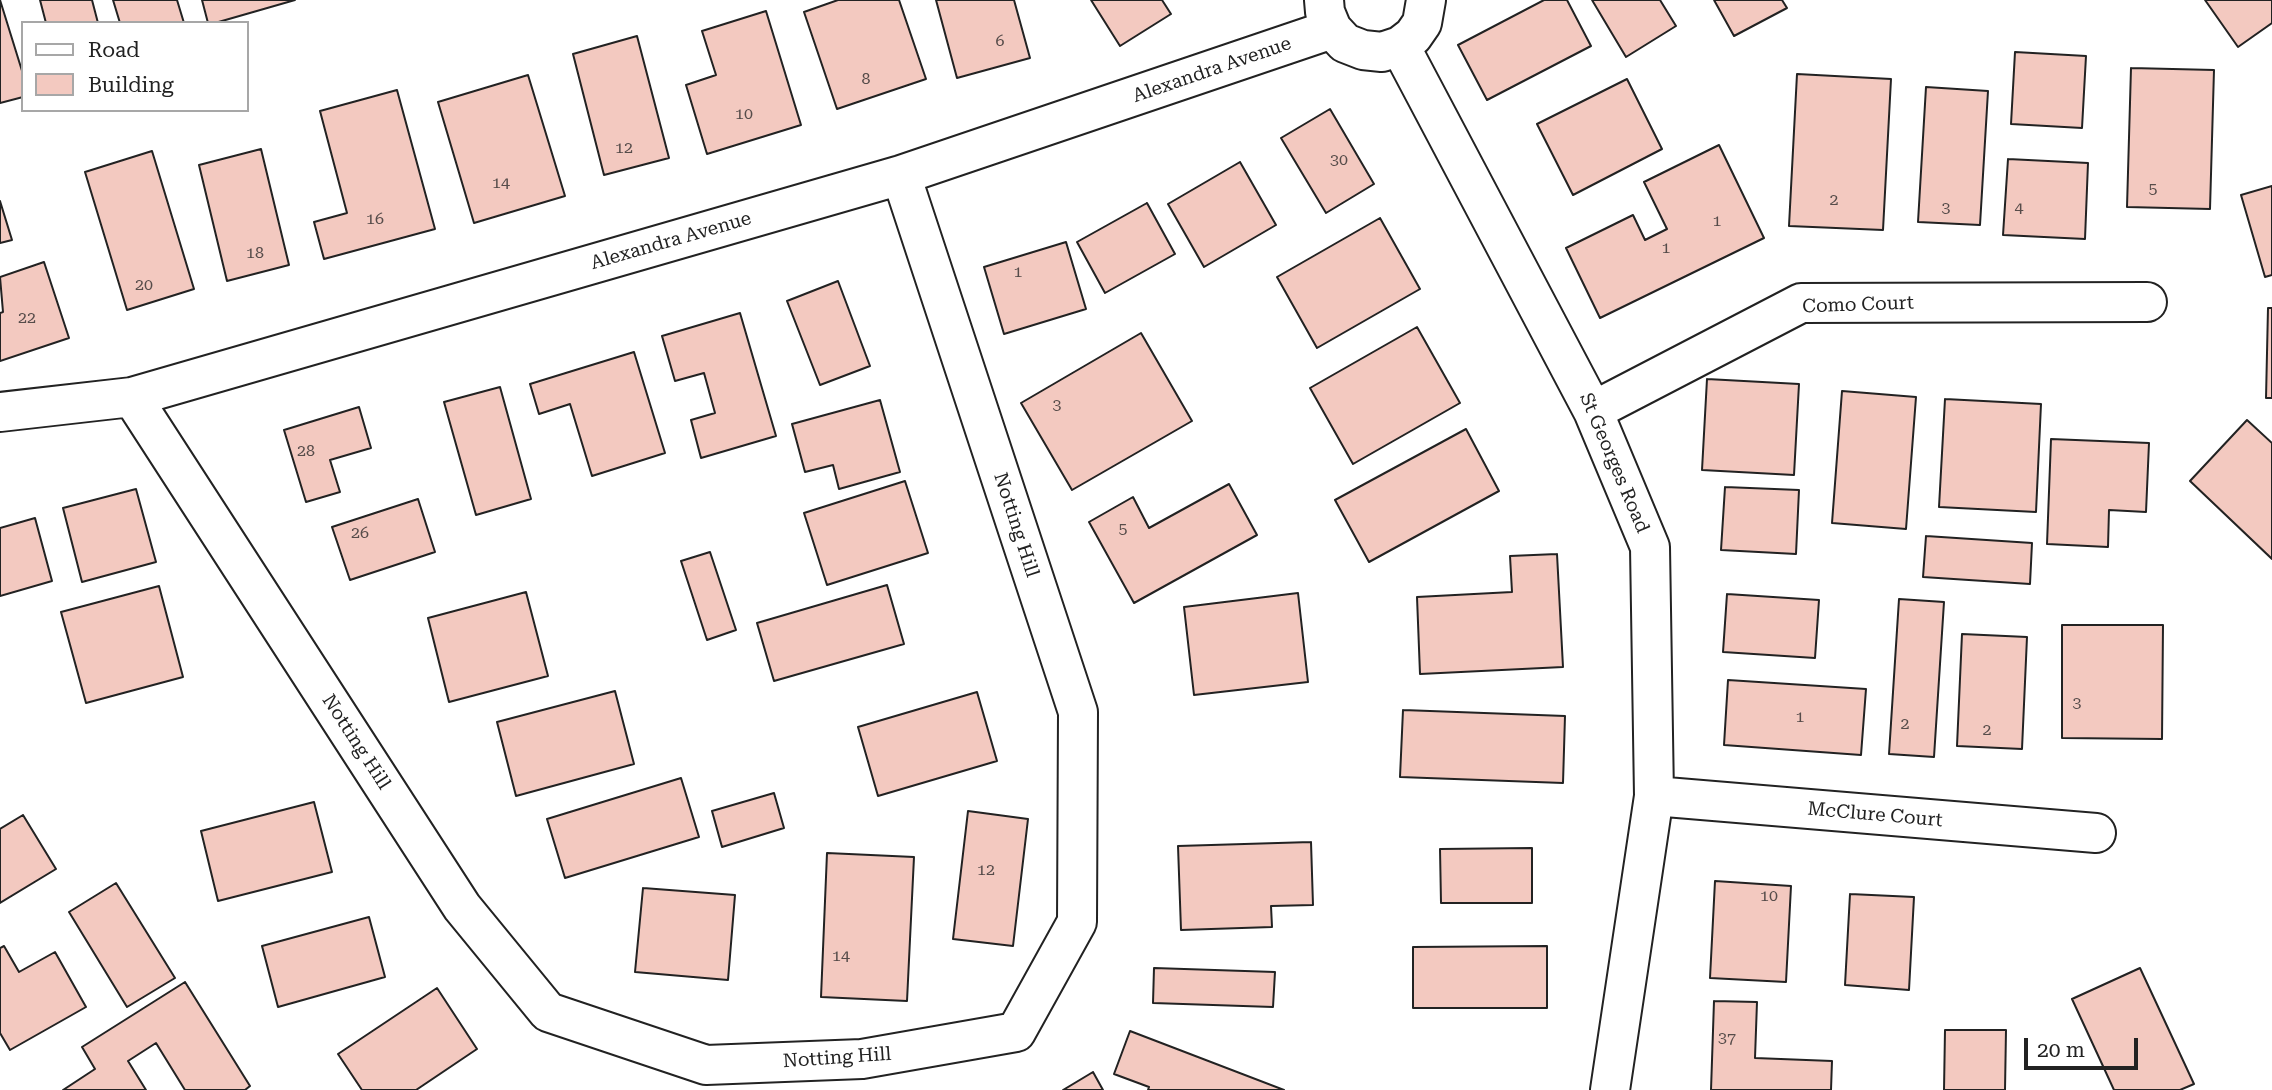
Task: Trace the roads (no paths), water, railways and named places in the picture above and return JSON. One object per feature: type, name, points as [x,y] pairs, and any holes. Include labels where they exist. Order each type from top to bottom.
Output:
[{"type":"street","points":[[1328,15],[1345,43],[1363,50],[1382,52],[1400,46],[1413,36],[1422,23],[1426,0]]},
{"type":"street","name":"Alexandra Avenue","points":[[0,412],[132,397],[901,175],[1328,15]]},
{"type":"street","name":"St Georges Road","points":[[1400,46],[1593,411],[1650,547],[1654,796],[1610,1090]]},
{"type":"street","name":"Notting Hill","points":[[132,397],[462,907],[548,1012],[706,1065],[862,1059],[1016,1032],[1077,922],[1078,712],[901,175]]},
{"type":"street","name":"Como Court","points":[[1593,411],[1801,303],[2147,302]]},
{"type":"street","name":"McClure Court","points":[[1654,796],[2096,833]]}]
